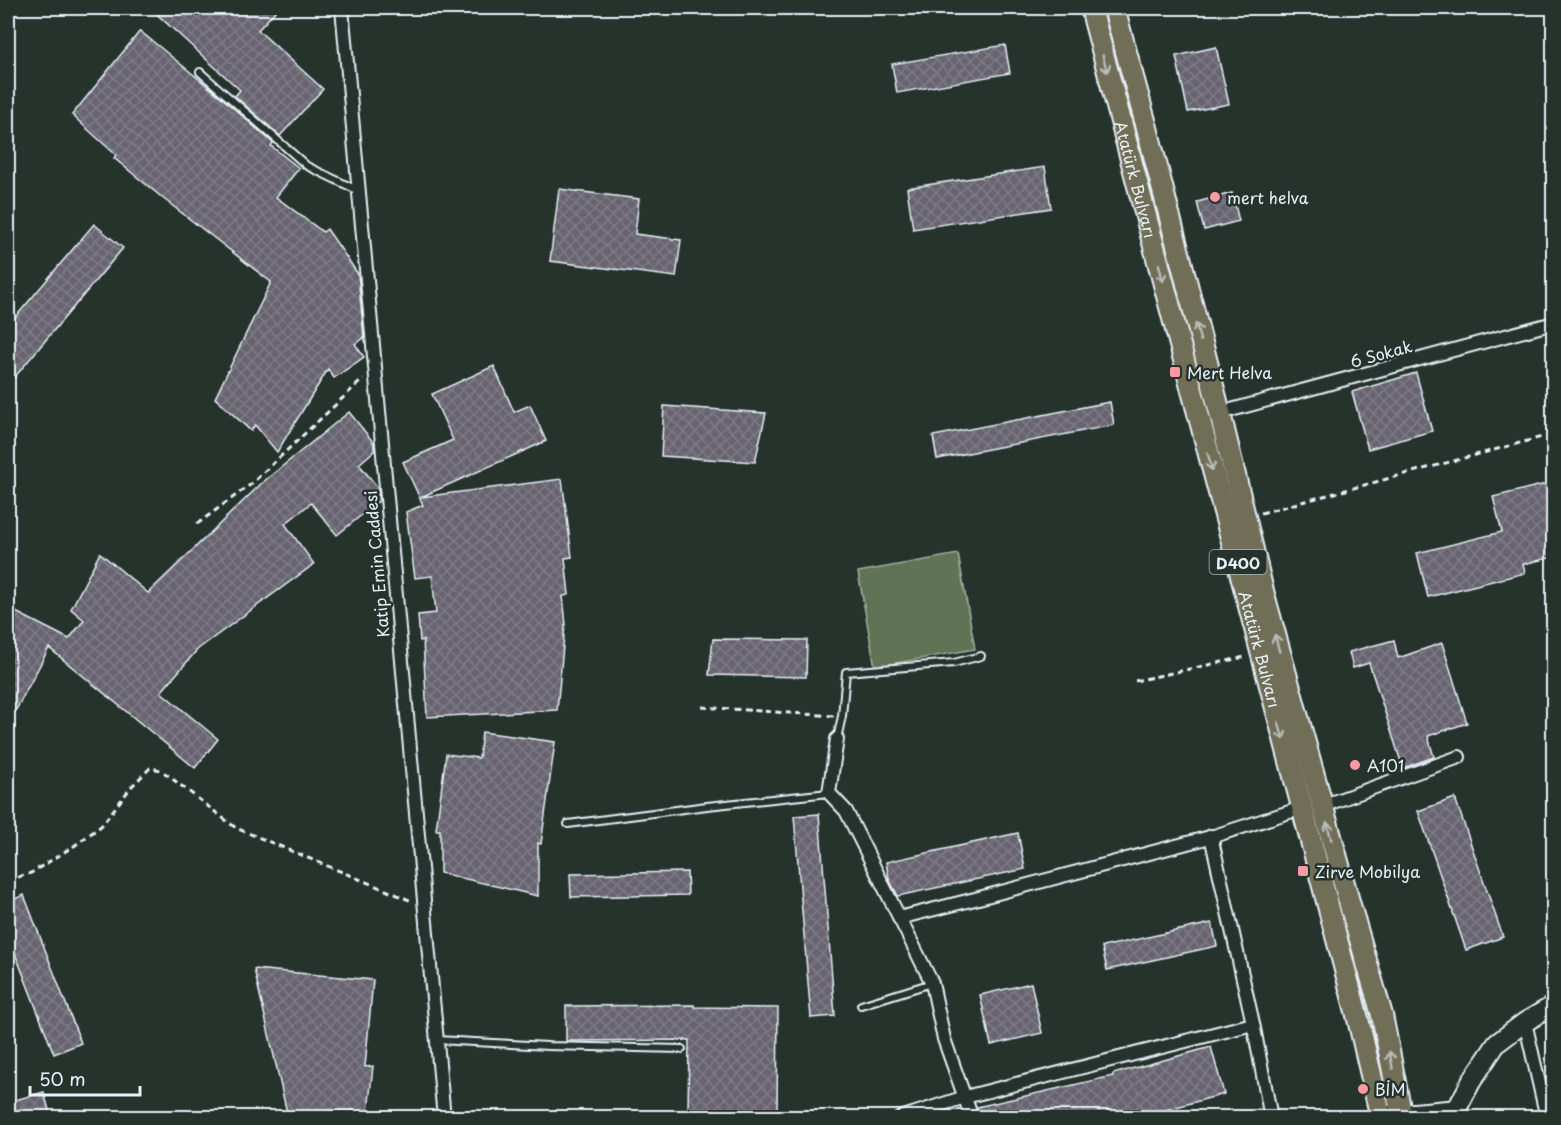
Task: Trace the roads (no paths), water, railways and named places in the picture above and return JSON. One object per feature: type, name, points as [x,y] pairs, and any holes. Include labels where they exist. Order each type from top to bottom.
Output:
[{"type":"main road","name":"Atatürk Bulvarı","points":[[1091,8],[1359,1019],[1381,1115]]},
{"type":"main road","name":"Atatürk Bulvarı","points":[[1114,8],[1220,413],[1263,591],[1382,1015],[1402,1114]]},
{"type":"street","name":"Katip Emin Caddesi","points":[[342,8],[444,1118]]},
{"type":"street","name":"6 Sokak","points":[[1220,413],[1550,324]]},
{"type":"street","points":[[837,739],[830,793],[846,811],[932,983],[944,1039],[972,1118]]},
{"type":"street","points":[[1322,806],[1459,757]]},
{"type":"street","points":[[899,918],[975,900],[1211,836],[1302,808]]},
{"type":"street","points":[[1211,836],[1253,1024],[1271,1118]]},
{"type":"street","points":[[1381,1115],[1456,1112],[1471,1082],[1497,1043],[1525,1022],[1554,1005]]},
{"type":"street","points":[[1525,1022],[1547,1118]]},
{"type":"street","points":[[900,1118],[966,1097],[1253,1024]]},
{"type":"lane","points":[[200,72],[307,166],[359,192]]},
{"type":"lane","points":[[837,739],[842,716],[846,672],[954,663],[981,656]]},
{"type":"lane","points":[[568,824],[830,793]]},
{"type":"lane","points":[[861,1005],[932,983]]},
{"type":"lane","points":[[437,1040],[548,1046],[682,1049]]},
{"type":"place","name":"mert helva","points":[[1215,197]]},
{"type":"place","name":"Mert Helva","points":[[1175,372]]},
{"type":"place","name":"A101","points":[[1355,765]]},
{"type":"place","name":"Zirve Mobilya","points":[[1303,871]]},
{"type":"place","name":"BİM","points":[[1363,1089]]}]
